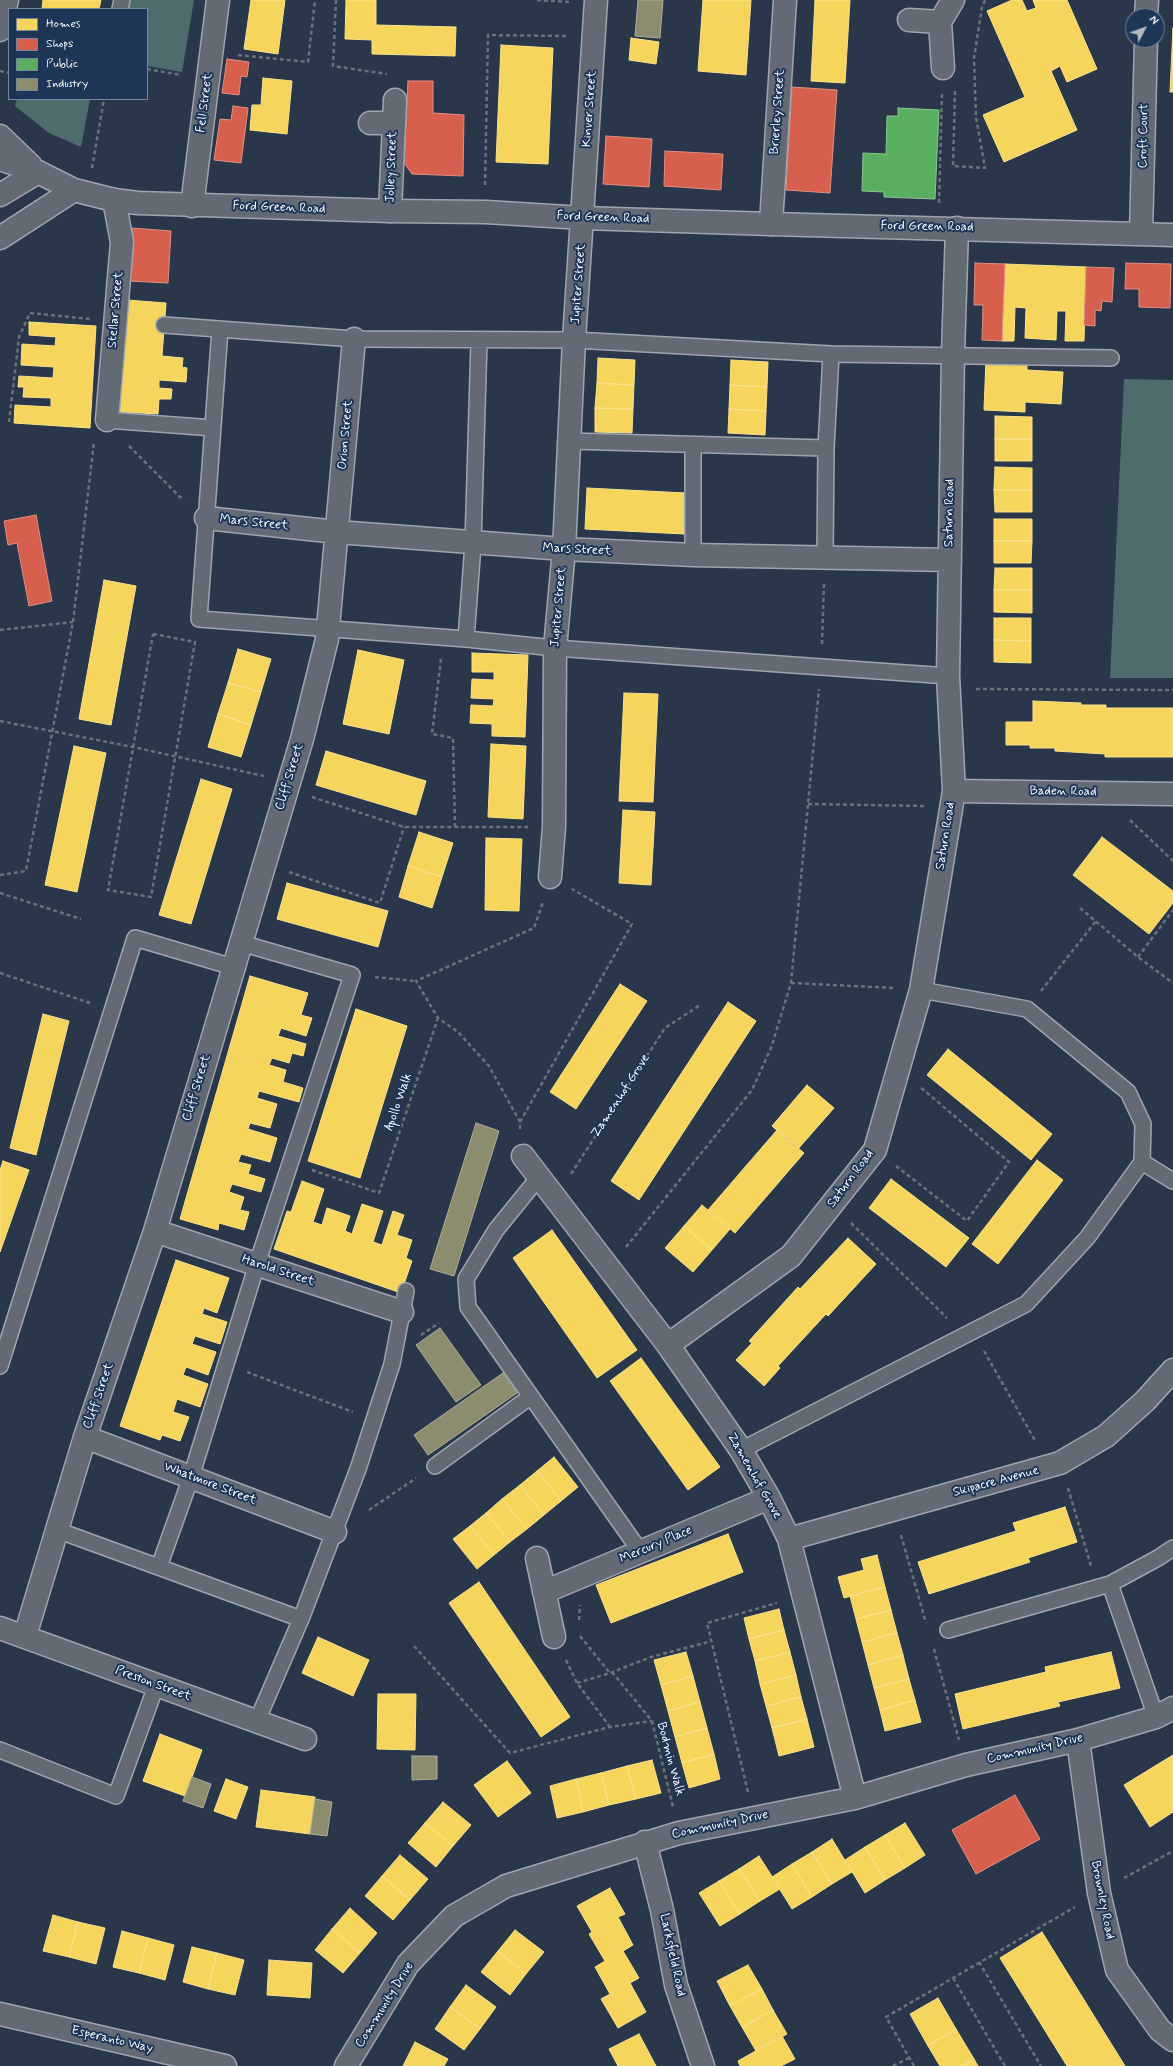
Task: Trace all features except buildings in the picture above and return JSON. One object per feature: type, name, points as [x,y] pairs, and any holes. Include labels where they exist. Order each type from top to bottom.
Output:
[{"type":"street","points":[[0,30],[7,0]]},
{"type":"street","name":"Fell Street","points":[[192,206],[218,0]]},
{"type":"street","name":"Brierley Street","points":[[770,224],[785,0]]},
{"type":"street","points":[[943,68],[940,22],[953,0]]},
{"type":"street","name":"Kinver Street","points":[[583,218],[596,2]]},
{"type":"street","points":[[909,20],[940,22]]},
{"type":"street","name":"Croft Court","points":[[1141,233],[1146,48]]},
{"type":"street","name":"Jolley Street","points":[[390,211],[395,100]]},
{"type":"street","name":"Jolley Street","points":[[370,123],[394,123]]},
{"type":"street","points":[[0,136],[38,172]]},
{"type":"street","points":[[0,158],[38,172]]},
{"type":"street","points":[[0,195],[38,172]]},
{"type":"street","name":"Ford Green Road","points":[[38,172],[81,192],[114,200],[192,206],[486,212],[583,218],[770,224],[948,227],[1173,235]]},
{"type":"street","points":[[0,238],[81,192]]},
{"type":"street","name":"Stellar Street","points":[[107,420],[120,322],[122,242],[114,200]]},
{"type":"street","name":"Jupiter Street","points":[[550,877],[554,827],[555,648],[564,549],[574,340],[583,218]]},
{"type":"street","name":"Saturn Road","points":[[668,1345],[791,1256],[875,1150],[921,990],[952,799],[948,682],[953,354],[948,227]]},
{"type":"street","name":"Orion Street","points":[[337,532],[354,339]]},
{"type":"street","name":"Mars Street","points":[[206,509],[337,532],[473,544],[692,555],[950,560]]},
{"type":"street","name":"Cliff Street","points":[[25,1636],[85,1437],[155,1231],[288,785],[329,628],[337,532]]},
{"type":"street","name":"Baden Road","points":[[952,799],[1102,793],[1173,794]]},
{"type":"street","name":"Zamenhof Grove","points":[[523,1156],[668,1345],[741,1450],[768,1498],[789,1539],[855,1798]]},
{"type":"street","name":"Harold Street","points":[[155,1231],[257,1264],[404,1301]]},
{"type":"street","name":"Skipacre Avenue","points":[[789,1539],[1055,1465],[1106,1436],[1145,1401],[1173,1370]]},
{"type":"street","name":"Whatmore Street","points":[[85,1437],[335,1532]]},
{"type":"street","name":"Mercury Place","points":[[544,1592],[581,1578],[640,1551],[768,1498]]},
{"type":"street","points":[[537,1558],[554,1636]]},
{"type":"street","name":"Preston Street","points":[[0,1628],[25,1636],[156,1686],[257,1721],[305,1740]]},
{"type":"street","name":"Community Drive","points":[[346,2066],[408,1964],[454,1916],[506,1886],[645,1842],[679,1833],[855,1798],[966,1766],[1078,1740],[1164,1713]]},
{"type":"street","name":"Brownley Road","points":[[1078,1740],[1099,1893],[1117,1970],[1160,2030],[1173,2040]]},
{"type":"street","name":"Larksfield Road","points":[[645,1842],[662,1910],[676,1985],[702,2066]]},
{"type":"street","name":"Esperanto Way","points":[[0,2014],[225,2066]]},
{"type":"lane","points":[[164,326],[354,339],[479,341],[574,340],[831,354],[953,354],[1110,358]]},
{"type":"lane","points":[[220,330],[199,619],[466,639],[555,648],[821,666],[948,682]]},
{"type":"lane","points":[[466,639],[473,544],[479,341]]},
{"type":"lane","points":[[825,557],[826,448],[831,354]]},
{"type":"lane","points":[[107,420],[213,428]]},
{"type":"lane","points":[[569,441],[826,448]]},
{"type":"lane","points":[[692,555],[693,445]]},
{"type":"lane","points":[[0,1366],[113,1011],[116,993],[135,938],[233,968]]},
{"type":"lane","points":[[159,1567],[191,1477],[257,1264],[352,975],[241,943]]},
{"type":"lane","points":[[741,1450],[1026,1304],[1087,1238],[1142,1162],[1143,1124],[1128,1092],[1027,1009],[921,990]]},
{"type":"lane","points":[[1142,1162],[1173,1181]]},
{"type":"lane","points":[[539,1177],[496,1230],[466,1279],[468,1307],[640,1551]]},
{"type":"lane","points":[[257,1721],[301,1619],[335,1532],[392,1364],[404,1301]]},
{"type":"lane","points":[[435,1466],[530,1397]]},
{"type":"lane","points":[[57,1530],[301,1619]]},
{"type":"lane","points":[[948,1630],[1104,1586],[1158,1558],[1173,1548]]},
{"type":"lane","points":[[1104,1586],[1164,1713]]},
{"type":"lane","points":[[0,1750],[116,1796],[156,1686]]},
{"type":"path","points":[[211,52],[308,62],[315,0]]},
{"type":"path","points":[[336,0],[333,66],[390,75]]},
{"type":"path","points":[[537,0],[596,2]]},
{"type":"path","points":[[943,68],[956,80],[953,166],[985,168],[976,117],[974,58],[982,8],[985,0]]},
{"type":"path","points":[[486,212],[484,179],[488,35],[595,36]]},
{"type":"path","points":[[943,68],[948,227]]},
{"type":"path","points":[[148,69],[208,79]]},
{"type":"path","points":[[81,192],[104,100]]},
{"type":"path","points":[[9,422],[19,337],[30,313],[120,322]]},
{"type":"path","points":[[107,420],[133,450],[180,497],[206,509]]},
{"type":"path","points":[[0,875],[26,871],[51,732],[73,622],[93,442]]},
{"type":"path","points":[[609,1268],[752,1090],[771,1048],[791,984],[821,666],[825,557]]},
{"type":"path","points":[[0,630],[73,622]]},
{"type":"path","points":[[152,634],[195,642],[151,897],[108,890],[133,747],[152,634]]},
{"type":"path","points":[[441,656],[432,734],[454,738],[455,826]]},
{"type":"path","points":[[948,682],[1173,690]]},
{"type":"path","points":[[0,721],[175,756],[288,785],[404,827],[554,827]]},
{"type":"path","points":[[1102,793],[1173,861]]},
{"type":"path","points":[[808,804],[952,799]]},
{"type":"path","points":[[265,864],[380,902],[404,827]]},
{"type":"path","points":[[352,975],[416,981],[534,928],[550,877],[632,924],[520,1122],[489,1066],[458,1032],[438,1018],[416,981]]},
{"type":"path","points":[[0,893],[80,919]]},
{"type":"path","points":[[1080,908],[1173,983]]},
{"type":"path","points":[[1138,956],[1173,910]]},
{"type":"path","points":[[1027,1009],[1096,921]]},
{"type":"path","points":[[0,973],[113,1011]]},
{"type":"path","points":[[791,984],[921,990]]},
{"type":"path","name":"Zamenhof Grove","points":[[556,1199],[665,1028],[700,1005]]},
{"type":"path","name":"Apollo Walk","points":[[291,1163],[379,1193],[438,1018]]},
{"type":"path","points":[[875,1150],[967,1221],[1009,1162],[898,1069]]},
{"type":"path","points":[[832,1204],[968,1333],[1055,1465],[1104,1586]]},
{"type":"path","points":[[226,1364],[374,1420]]},
{"type":"path","points":[[368,1510],[435,1466]]},
{"type":"path","points":[[579,1627],[581,1578]]},
{"type":"path","points":[[754,1818],[707,1623],[803,1596]]},
{"type":"path","name":"Bodmin Walk","points":[[579,1634],[652,1721],[679,1833]]},
{"type":"path","points":[[554,1636],[577,1682],[610,1727]]},
{"type":"path","points":[[577,1682],[611,1673],[651,1657],[712,1641]]},
{"type":"path","points":[[414,1646],[510,1753],[610,1727],[652,1721]]},
{"type":"path","points":[[914,2066],[886,2017],[1173,1851]]},
{"type":"path","points":[[979,1962],[1041,2066]]},
{"type":"path","points":[[953,1978],[1005,2066]]},
{"type":"path","points":[[893,2066],[909,2058]]},
{"type":"green space","points":[[128,0],[194,0],[182,72],[148,66],[148,8],[127,8]]},
{"type":"green space","points":[[17,100],[90,100],[81,147],[49,133],[15,106]]},
{"type":"green space","points":[[1124,379],[1173,380],[1173,678],[1110,678]]}]
